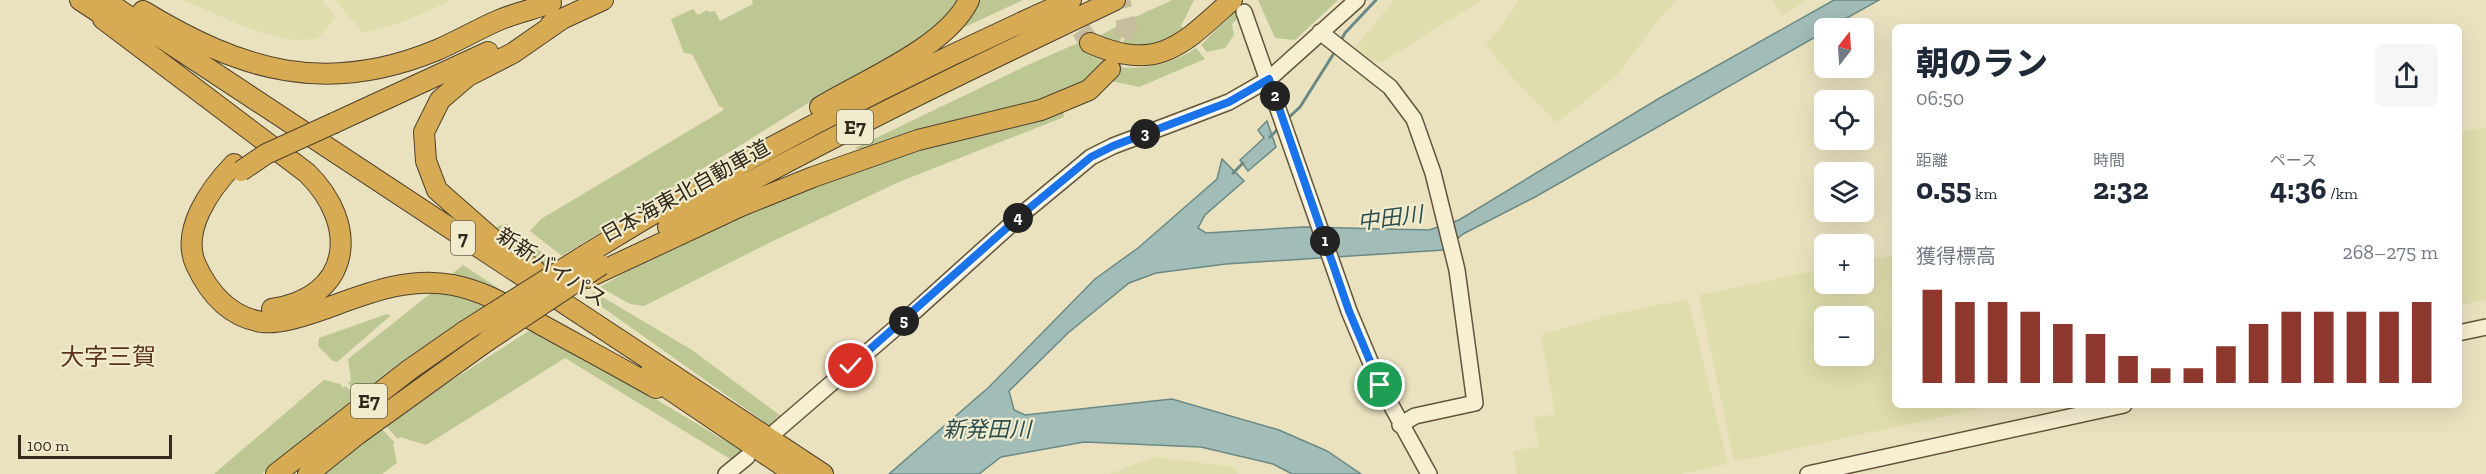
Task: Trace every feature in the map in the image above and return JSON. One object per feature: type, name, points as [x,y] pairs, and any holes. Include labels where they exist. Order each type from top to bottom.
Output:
[{"type":"highway","points":[[79,0],[182,81],[307,173],[320,186],[336,211],[343,240],[336,269],[319,290],[294,306],[265,310],[236,300],[217,285],[205,261],[202,241],[207,216],[237,168]]},
{"type":"highway","name":"新新バイパス","points":[[79,0],[555,312],[712,410],[824,474]]},
{"type":"highway","name":"新新バイパス","points":[[104,0],[712,410],[795,474]]},
{"type":"highway","points":[[126,0],[171,28],[233,58],[282,70],[330,74],[382,68],[437,50],[500,20],[557,7],[603,0]]},
{"type":"highway","points":[[625,230],[718,168],[936,39],[954,22],[969,0]]},
{"type":"highway","name":"日本海東北自動車道","points":[[308,474],[358,434],[487,341],[568,288],[598,263],[625,230],[840,110],[937,61],[1071,0]]},
{"type":"highway","name":"日本海東北自動車道","points":[[276,474],[409,370],[465,331],[947,80],[1115,0]]},
{"type":"highway","points":[[1090,43],[1105,50],[1136,57],[1165,52],[1238,6]]},
{"type":"highway","points":[[557,7],[237,168],[216,183],[199,212],[193,240],[194,262],[208,289],[231,311],[263,322],[299,318],[374,292],[408,284],[419,282],[451,285],[489,296],[712,410]]},
{"type":"highway","points":[[557,7],[513,53],[468,76],[440,100],[424,132],[426,160],[437,190],[495,241],[688,375],[712,410]]},
{"type":"highway","points":[[598,263],[813,177],[918,140],[1041,110],[1089,90],[1110,69]]},
{"type":"street","points":[[776,431],[1027,210],[1091,157],[1113,146],[1229,102],[1269,79],[1357,0]]},
{"type":"street","points":[[1238,6],[1269,79],[1333,266],[1380,385],[1428,474]]},
{"type":"street","points":[[1320,32],[1390,87],[1414,119],[1433,172],[1451,239],[1475,403],[1415,416],[1400,425]]},
{"type":"street","points":[[2462,332],[2486,327]]},
{"type":"street","points":[[1808,474],[2110,408]]},
{"type":"street","points":[[726,474],[747,457]]},
{"type":"shaded area","points":[[182,0],[322,0],[336,17],[317,39],[291,40],[258,32]]},
{"type":"shaded area","points":[[335,0],[451,0],[403,22],[363,33]]},
{"type":"shaded area","points":[[1394,0],[1482,0],[1382,62],[1368,62],[1353,50]]},
{"type":"shaded area","points":[[1519,0],[1677,0],[1664,13],[1616,76],[1557,123],[1521,87],[1486,46]]},
{"type":"shaded area","points":[[1773,0],[1807,0],[1782,15]]},
{"type":"shaded area","points":[[2486,127],[2486,300],[2462,305],[2462,132]]},
{"type":"shaded area","points":[[1892,255],[1892,408],[1983,408],[1734,462],[1699,295],[1814,271],[1814,294],[1874,294],[1874,259]]},
{"type":"shaded area","points":[[1688,299],[1728,464],[1680,474],[1517,474],[1513,451],[1539,446],[1533,418],[1555,414],[1541,335],[1614,314]]},
{"type":"shaded area","points":[[1154,457],[1235,467],[1238,474],[1109,474]]},
{"type":"green space","points":[[752,0],[961,0],[934,29],[898,53],[834,87],[562,256],[530,231],[541,219],[722,111],[724,108],[719,106],[692,54],[684,53],[671,19],[693,9],[698,15],[707,10],[715,11],[720,21],[753,4]]},
{"type":"green space","points":[[975,0],[1023,0],[952,33]]},
{"type":"green space","points":[[1172,0],[1194,0],[1181,26],[1188,36],[1179,43],[1120,51],[1128,28],[1127,21]]},
{"type":"green space","points":[[1258,0],[1338,0],[1295,40],[1275,38]]},
{"type":"green space","points":[[1240,6],[1243,13],[1232,24],[1234,35],[1225,48],[1207,52],[1201,45]]},
{"type":"green space","points":[[1124,22],[1126,27],[1116,51],[1094,39]]},
{"type":"green space","points":[[1078,43],[1106,61],[1085,84],[1050,100],[868,152],[855,148],[1032,63]]},
{"type":"green space","points":[[1196,48],[1205,59],[1139,87],[1111,81],[1118,67],[1139,68],[1158,65],[1187,54]]},
{"type":"green space","points":[[1063,110],[1064,117],[899,182],[773,241],[644,306],[630,304],[600,287],[708,228],[897,155]]},
{"type":"green space","points":[[507,224],[553,262],[544,267],[494,230],[498,226]]},
{"type":"green space","points":[[463,265],[504,292],[500,295],[447,278]]},
{"type":"green space","points":[[435,290],[490,303],[360,397],[348,383],[351,381],[348,359]]},
{"type":"green space","points":[[594,292],[692,350],[781,416],[781,423],[773,428],[588,297]]},
{"type":"green space","points":[[387,314],[390,315],[389,317],[337,362],[333,361],[318,346],[319,338]]},
{"type":"green space","points":[[535,327],[724,440],[745,450],[735,462],[565,358],[426,445],[400,437],[398,439],[384,424]]},
{"type":"green space","points":[[324,380],[340,384],[343,388],[346,386],[357,398],[262,474],[214,474]]},
{"type":"green space","points":[[381,428],[395,443],[393,444],[397,463],[382,474],[319,474]]},
{"type":"water","name":"新発田川","points":[[1834,0],[1879,0],[1847,18],[1814,18],[1814,38],[1535,197],[1463,234],[1444,250],[1226,264],[1156,273],[1129,283],[1068,333],[1009,391],[1014,410],[1025,415],[1172,399],[1279,430],[1327,451],[1361,474],[1292,474],[1273,464],[1201,447],[1084,442],[1001,457],[979,474],[889,474],[989,387],[1095,279],[1138,248],[1217,179],[1222,159],[1244,181],[1205,215],[1198,228],[1206,233],[1303,227],[1429,230],[1459,220],[1658,99]]},
{"type":"water","points":[[1267,121],[1276,147],[1248,171],[1240,160],[1264,138],[1258,130]]},
{"type":"waterway","points":[[1340,42],[1345,33],[1376,0]]},
{"type":"waterway","points":[[1286,120],[1300,107],[1336,50]]},
{"type":"waterway","points":[[1270,137],[1280,127]]},
{"type":"waterway","points":[[1233,173],[1243,163]]},
{"type":"tunnel","points":[[1111,65],[1127,27],[1120,0]]},
{"type":"tunnel","points":[[1064,5],[1090,43]]},
{"type":"district","name":"大字三賀","points":[[108,356]]},
{"type":"route","points":[[851,366],[1027,210],[1091,157],[1113,146],[1229,102],[1269,79],[1349,311],[1380,385]]},
{"type":"water label","name":"中田川","points":[[1390,218]]}]
